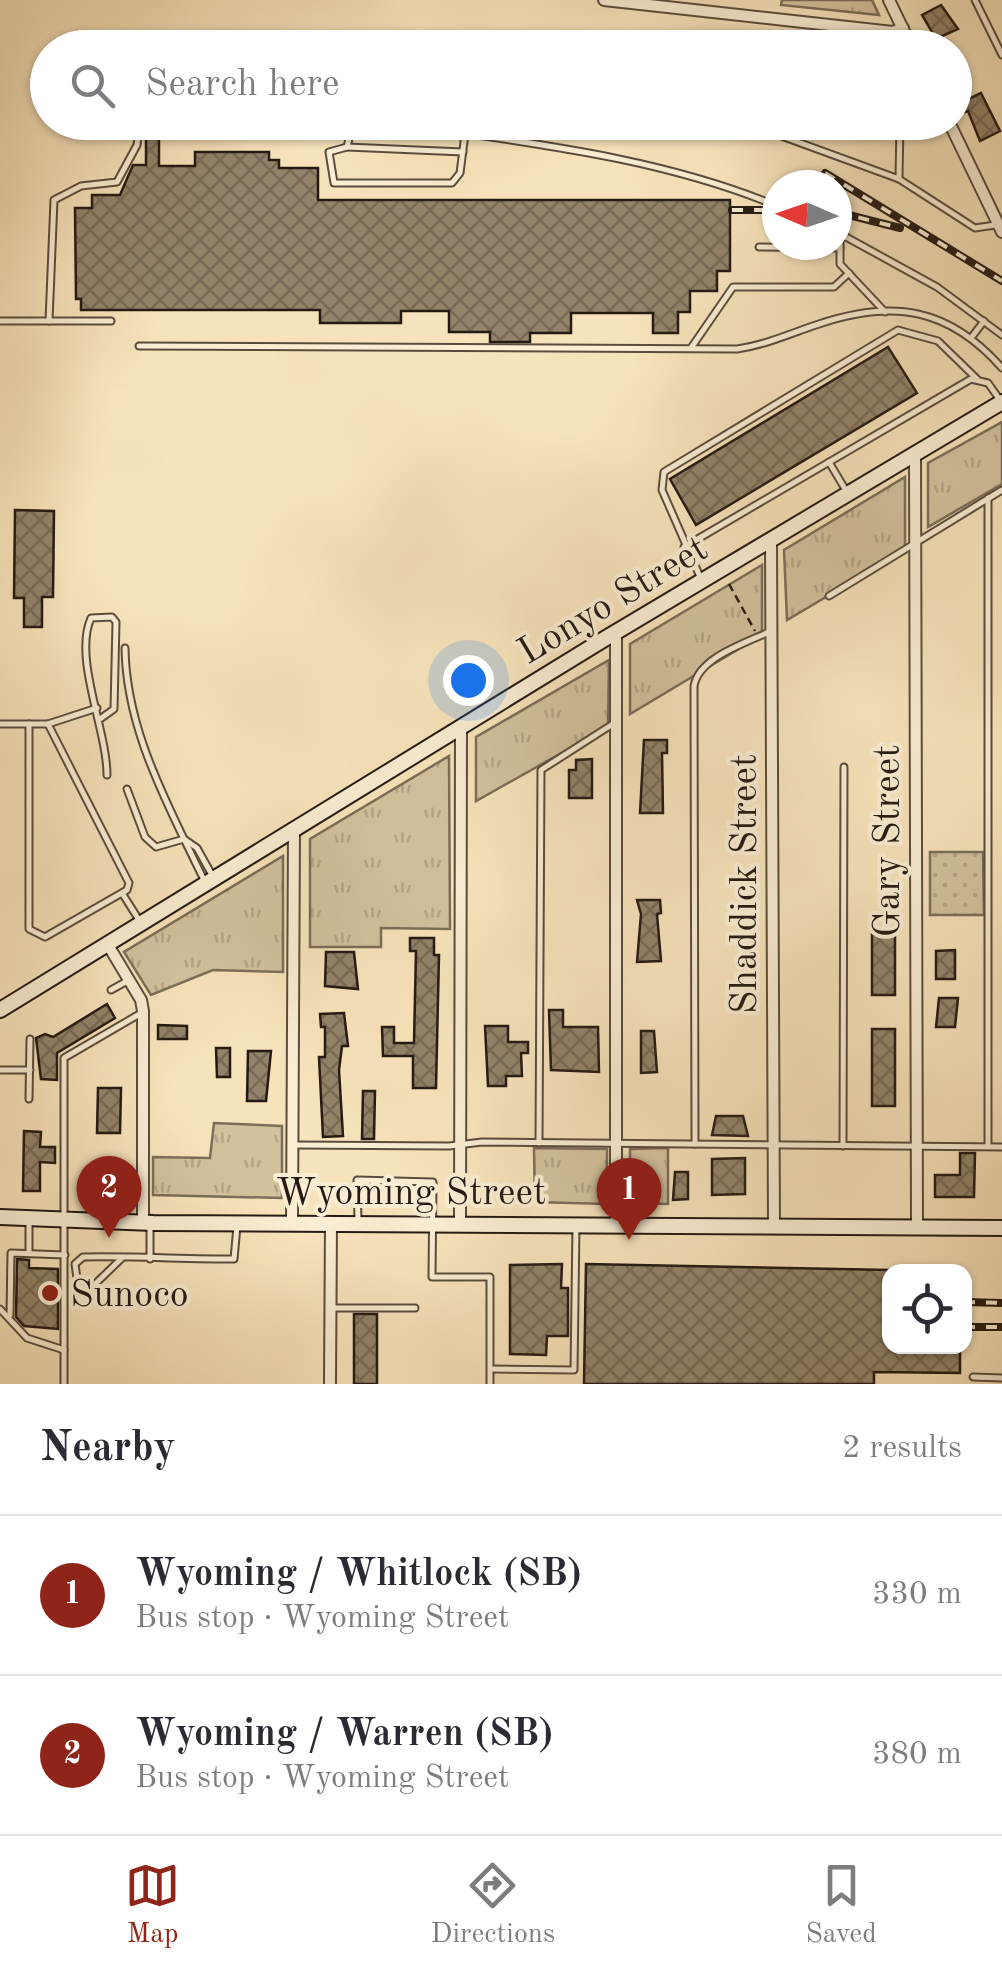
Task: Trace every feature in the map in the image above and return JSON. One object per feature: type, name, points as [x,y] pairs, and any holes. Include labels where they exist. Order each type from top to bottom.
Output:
[{"type":"street","points":[[604,0],[876,30]]},
{"type":"street","points":[[890,0],[902,28],[898,30]]},
{"type":"street","points":[[958,140],[1000,228]]},
{"type":"street","name":"Lonyo Street","points":[[0,1010],[616,632],[1002,402]]},
{"type":"street","name":"Gary Street","points":[[914,455],[917,1227]]},
{"type":"street","name":"Shaddick Street","points":[[771,542],[774,1226]]},
{"type":"street","points":[[616,632],[616,1224]]},
{"type":"street","points":[[460,1223],[461,728]]},
{"type":"street","points":[[292,1224],[294,829]]},
{"type":"street","points":[[108,945],[143,1012],[146,1222]]},
{"type":"street","name":"Wyoming Street","points":[[0,1217],[292,1224],[1002,1228]]},
{"type":"street","points":[[330,1223],[330,1384]]},
{"type":"lane","points":[[975,0],[1002,55]]},
{"type":"lane","points":[[49,321],[54,200],[81,186],[116,182],[138,140]]},
{"type":"lane","points":[[347,147],[349,140]]},
{"type":"lane","points":[[462,152],[347,147],[328,152],[334,183],[452,183],[460,173],[463,140]]},
{"type":"lane","points":[[497,140],[671,172],[762,201]]},
{"type":"lane","points":[[792,140],[899,179],[975,228],[1000,228]]},
{"type":"lane","points":[[899,179],[900,140]]},
{"type":"lane","points":[[852,240],[903,266],[1002,335]]},
{"type":"lane","points":[[840,260],[885,312]]},
{"type":"lane","points":[[691,348],[733,286],[834,287],[849,273]]},
{"type":"lane","points":[[139,346],[758,346],[829,321],[885,312],[928,313],[970,338],[1002,368]]},
{"type":"lane","points":[[970,338],[984,320]]},
{"type":"lane","points":[[0,321],[111,321]]},
{"type":"lane","points":[[702,582],[662,490],[664,472],[881,338],[898,330],[938,341],[977,379],[988,383],[1002,402]]},
{"type":"lane","points":[[684,547],[977,379]]},
{"type":"lane","points":[[829,462],[848,495]]},
{"type":"lane","points":[[828,596],[1002,490]]},
{"type":"lane","points":[[988,498],[988,1147]]},
{"type":"lane","points":[[100,719],[114,708],[116,622],[112,617],[91,618],[87,626],[97,708],[107,745],[107,775]]},
{"type":"lane","points":[[695,1144],[694,686],[700,670],[772,630]]},
{"type":"lane","points":[[125,648],[125,670],[143,747],[184,839],[197,848],[210,882]]},
{"type":"lane","points":[[0,724],[48,724],[97,708]]},
{"type":"lane","points":[[539,1142],[541,770],[616,722]]},
{"type":"lane","points":[[29,724],[29,929],[45,937],[122,892],[129,883],[48,724]]},
{"type":"lane","points":[[843,1146],[844,767]]},
{"type":"lane","points":[[127,789],[145,836],[156,848],[184,839]]},
{"type":"lane","points":[[122,892],[141,924]]},
{"type":"lane","points":[[111,990],[128,980]]},
{"type":"lane","points":[[64,1384],[64,1058],[143,1012]]},
{"type":"lane","points":[[29,1100],[30,1040]]},
{"type":"lane","points":[[0,1070],[30,1070]]},
{"type":"lane","points":[[292,1145],[539,1142],[1002,1147]]},
{"type":"lane","points":[[358,1223],[357,1180],[432,1182],[432,1277],[490,1277],[490,1384]]},
{"type":"lane","points":[[29,1218],[29,1253]]},
{"type":"lane","points":[[146,1222],[150,1259]]},
{"type":"lane","points":[[123,1258],[90,1288],[78,1286],[75,1264],[83,1257],[234,1259],[237,1223]]},
{"type":"lane","points":[[491,1369],[574,1370],[576,1224]]},
{"type":"lane","points":[[65,1350],[26,1338],[11,1326],[10,1315],[11,1252],[66,1255]]},
{"type":"lane","points":[[330,1308],[415,1308]]},
{"type":"lane","points":[[0,1309],[10,1315]]},
{"type":"lane","points":[[974,1377],[1002,1378]]},
{"type":"path","points":[[729,584],[758,637]]},
{"type":"green space","points":[[782,0],[872,0],[879,15],[781,5]]},
{"type":"green space","points":[[1002,422],[1002,484],[928,527],[928,463]]},
{"type":"green space","points":[[905,477],[905,550],[787,620],[784,550]]},
{"type":"green space","points":[[762,565],[762,635],[630,714],[630,644]]},
{"type":"green space","points":[[609,660],[608,727],[476,801],[476,737]]},
{"type":"green space","points":[[449,756],[450,929],[381,928],[381,947],[310,947],[310,839]]},
{"type":"green space","points":[[930,852],[983,852],[984,915],[930,915]]},
{"type":"green space","points":[[283,856],[283,972],[213,970],[151,995],[124,952]]},
{"type":"green space","points":[[214,1123],[282,1126],[282,1198],[153,1195],[153,1157],[210,1158]]},
{"type":"green space","points":[[534,1148],[607,1149],[607,1204],[535,1202]]},
{"type":"green space","points":[[668,1148],[668,1204],[630,1203],[630,1149]]},
{"type":"building","points":[[941,5],[958,29],[931,30],[922,15]]},
{"type":"building","points":[[981,93],[1000,131],[980,141],[972,121],[972,97]]},
{"type":"building","points":[[146,140],[159,140],[159,166],[195,166],[195,152],[269,152],[269,160],[279,160],[279,168],[318,168],[318,200],[730,200],[730,271],[717,271],[717,291],[690,291],[690,312],[678,312],[678,333],[653,333],[653,313],[571,313],[571,333],[530,333],[530,342],[490,342],[490,332],[449,332],[449,311],[401,311],[401,323],[320,323],[320,310],[81,310],[81,299],[76,299],[75,208],[92,208],[92,195],[120,195],[133,165],[146,165]]},
{"type":"building","points":[[888,347],[917,393],[696,525],[670,479]]},
{"type":"building","points":[[15,510],[54,511],[53,597],[42,597],[42,627],[24,627],[24,598],[14,598]]},
{"type":"building","points":[[644,740],[667,740],[667,753],[662,753],[663,813],[640,813]]},
{"type":"building","points":[[592,759],[592,798],[569,798],[569,770],[576,770],[576,760]]},
{"type":"building","points":[[637,900],[660,900],[661,913],[657,914],[661,961],[637,962],[641,914]]},
{"type":"building","points":[[872,934],[895,934],[895,995],[872,995]]},
{"type":"building","points":[[410,938],[434,938],[434,955],[439,955],[436,1088],[413,1088],[413,1056],[383,1056],[382,1027],[394,1027],[394,1043],[414,1043],[416,951],[410,951]]},
{"type":"building","points":[[955,950],[955,979],[936,979],[936,951]]},
{"type":"building","points":[[326,952],[354,952],[358,989],[325,986]]},
{"type":"building","points":[[939,998],[958,998],[955,1027],[936,1027]]},
{"type":"building","points":[[107,1004],[115,1018],[57,1053],[57,1080],[41,1079],[36,1038],[45,1034],[53,1037]]},
{"type":"building","points":[[549,1010],[563,1010],[563,1027],[598,1027],[599,1072],[551,1070]]},
{"type":"building","points":[[344,1013],[348,1046],[342,1046],[339,1070],[343,1136],[323,1137],[319,1057],[325,1057],[325,1027],[321,1027],[320,1014]]},
{"type":"building","points":[[158,1025],[187,1026],[187,1039],[158,1039]]},
{"type":"building","points":[[485,1026],[508,1026],[508,1042],[528,1042],[528,1053],[521,1053],[522,1076],[506,1076],[506,1086],[488,1086]]},
{"type":"building","points":[[872,1029],[895,1029],[895,1106],[872,1106]]},
{"type":"building","points":[[641,1031],[654,1031],[657,1072],[641,1073]]},
{"type":"building","points":[[216,1048],[230,1048],[230,1077],[217,1077]]},
{"type":"building","points":[[248,1051],[271,1051],[266,1101],[247,1101]]},
{"type":"building","points":[[98,1088],[121,1088],[120,1133],[97,1133]]},
{"type":"building","points":[[363,1091],[375,1091],[374,1139],[362,1139]]},
{"type":"building","points":[[716,1116],[743,1116],[748,1136],[712,1135]]},
{"type":"building","points":[[24,1131],[41,1132],[40,1147],[55,1147],[55,1163],[40,1162],[40,1191],[23,1191]]},
{"type":"building","points":[[960,1153],[975,1153],[974,1197],[935,1197],[935,1175],[960,1175]]},
{"type":"building","points":[[745,1158],[745,1194],[712,1195],[712,1159]]},
{"type":"building","points":[[675,1172],[688,1172],[688,1199],[673,1200]]},
{"type":"building","points":[[17,1259],[29,1260],[29,1268],[58,1269],[58,1329],[24,1326],[16,1317]]},
{"type":"building","points":[[562,1264],[561,1288],[568,1288],[568,1336],[547,1336],[546,1355],[510,1354],[510,1265]]},
{"type":"building","points":[[586,1264],[882,1270],[882,1354],[960,1354],[960,1373],[874,1372],[874,1384],[584,1384]]},
{"type":"building","points":[[354,1314],[377,1314],[377,1384],[354,1384]]},
{"type":"railway","points":[[852,189],[1002,281]]},
{"type":"railway","points":[[732,210],[762,210]]},
{"type":"railway","points":[[852,216],[900,228]]},
{"type":"railway","points":[[972,1302],[1002,1303]]},
{"type":"railway","points":[[972,1327],[1002,1327]]},
{"type":"place","name":"Wyoming / Warren (SB)","points":[[109,1238]]},
{"type":"place","name":"Wyoming / Whitlock (SB)","points":[[629,1240]]},
{"type":"place","name":"Sunoco","points":[[50,1293]]}]
